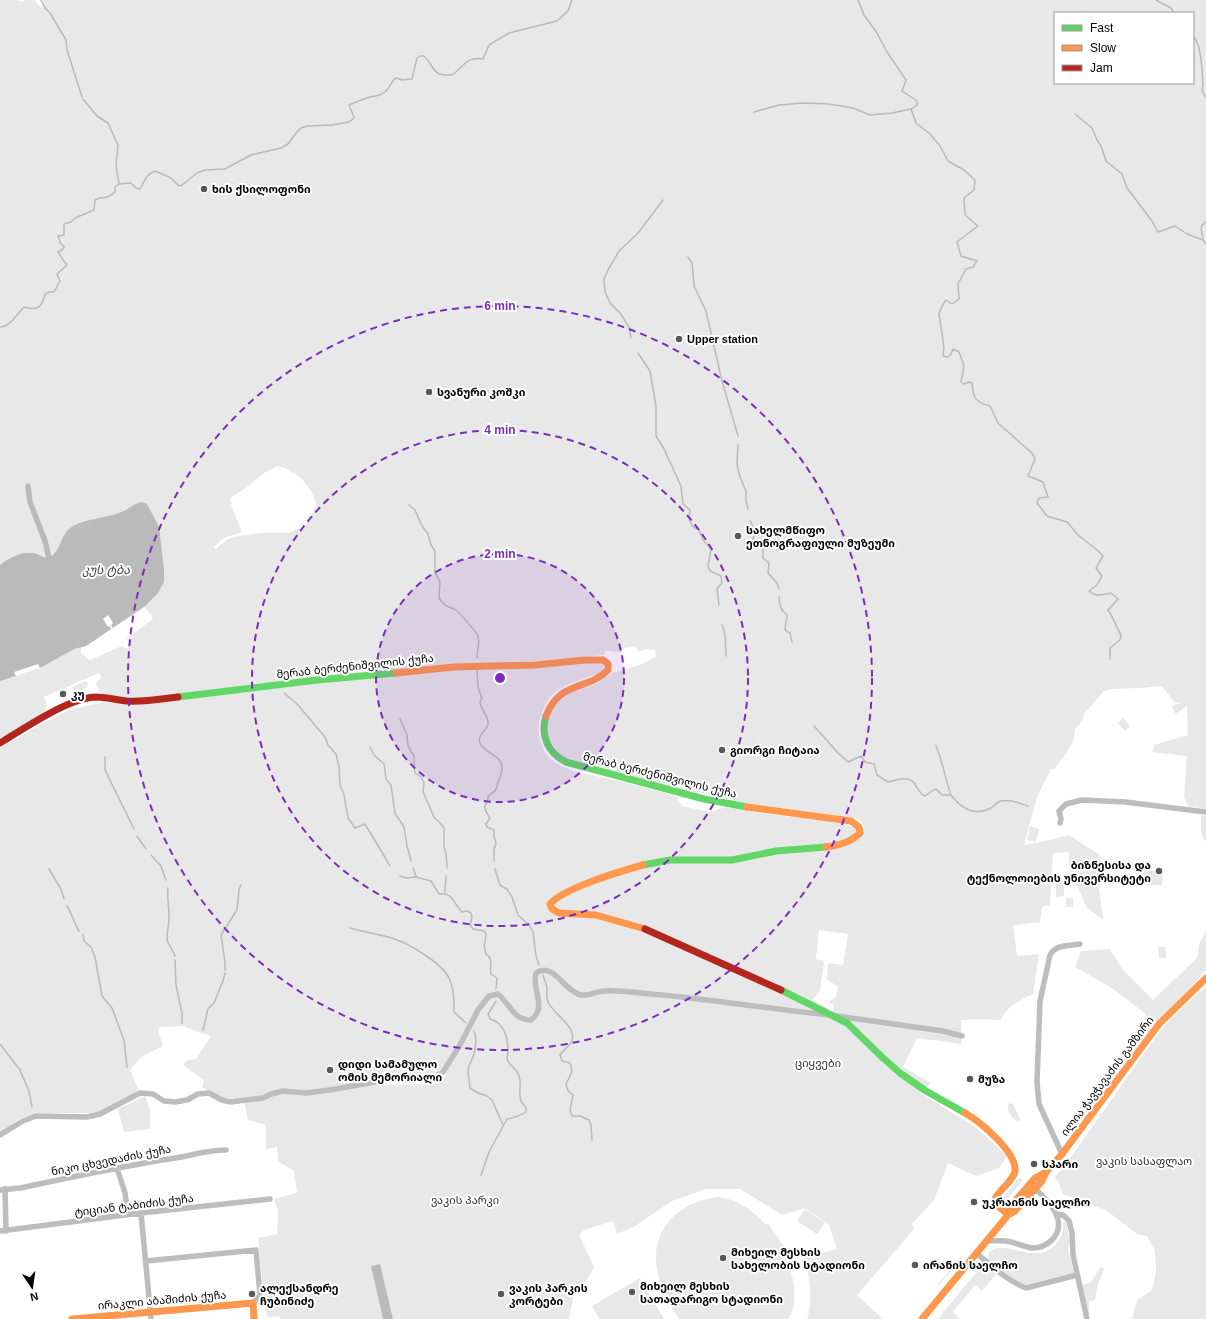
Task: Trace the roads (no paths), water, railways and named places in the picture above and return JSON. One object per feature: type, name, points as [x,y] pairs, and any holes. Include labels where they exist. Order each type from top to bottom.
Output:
[{"type":"street","name":"მერაბ ბერძენიშვილის ქუჩა","points":[[0,743],[55,710],[96,697],[126,701],[146,701],[309,681],[454,667],[535,665],[585,660],[603,660],[607,662],[609,667],[606,672],[595,679],[573,687],[565,692],[557,698],[548,711],[544,723],[544,737],[548,747],[556,756],[568,764],[704,799],[755,808],[851,821],[859,827],[860,833],[856,838],[849,842],[831,846],[777,851],[728,861],[670,861],[644,864],[597,880],[557,897],[551,902],[550,908],[554,912],[559,913],[596,915],[649,930],[773,986],[847,1023],[894,1069],[920,1088],[978,1122],[1007,1151],[1015,1162],[1016,1171],[1014,1176],[995,1198],[996,1204],[1008,1215]]},
{"type":"street","points":[[1060,824],[1061,819],[1059,811],[1066,804],[1082,800],[1125,802],[1206,812]]},
{"type":"street","points":[[1062,1154],[1039,1104],[1037,1082],[1040,1001],[1050,955],[1053,950],[1058,947],[1080,944]]},
{"type":"street","points":[[0,1135],[23,1121],[36,1116],[87,1117],[100,1114],[140,1093],[154,1094],[164,1101],[175,1102],[187,1100],[202,1093],[209,1093],[222,1100],[230,1102],[263,1098],[283,1091],[306,1093],[400,1078],[422,1079],[435,1077],[443,1072],[455,1055],[478,1010],[489,996],[498,994],[502,997],[510,1010],[520,1018],[531,1020],[535,1017],[539,1008],[539,1000],[534,978],[536,973],[540,970],[551,972],[576,993],[583,995],[603,991],[658,995],[943,1030],[962,1036]]},
{"type":"street","name":"ილია ჭავჭავაძის გამზირი","points":[[922,1319],[1008,1215],[1010,1207],[1032,1187],[1036,1176],[1046,1172],[1062,1154],[1159,1024],[1206,978]]},
{"type":"street","name":"ნიკო ცხვედაძის ქუჩა","points":[[3,1190],[20,1188],[211,1150],[226,1150]]},
{"type":"street","points":[[118,1168],[125,1193],[128,1215]]},
{"type":"street","points":[[986,1241],[1001,1240],[1033,1248],[1041,1247],[1049,1243],[1054,1238],[1058,1230],[1059,1223],[1057,1214],[1044,1197],[1032,1187]]},
{"type":"street","points":[[3,1190],[3,1231]]},
{"type":"street","name":"ტიციან ტაბიძის ქუჩა","points":[[3,1231],[141,1213],[270,1199]]},
{"type":"street","points":[[141,1213],[151,1316]]},
{"type":"street","points":[[1057,1214],[1063,1215],[1069,1221],[1072,1233],[1073,1255],[1087,1319]]},
{"type":"street","points":[[146,1261],[256,1250],[260,1295],[253,1303],[254,1319]]},
{"type":"street","points":[[976,1253],[999,1272],[1020,1286],[1026,1288],[1077,1275]]},
{"type":"street","name":"ირაკლი აბაშიძის ქუჩა","points":[[72,1319],[151,1316],[253,1303]]},
{"type":"water","name":"კუს ტბა","points":[[142,502],[147,504],[159,527],[164,582],[158,593],[145,606],[86,646],[74,649],[40,668],[0,681],[0,565],[8,559],[27,553],[37,554],[49,558],[56,552],[65,533],[73,526],[119,513],[135,504]]},
{"type":"water","points":[[380,1264],[393,1319],[383,1319],[371,1266]]},
{"type":"waterway","points":[[41,0],[66,40],[67,50],[82,97]]},
{"type":"waterway","points":[[0,327],[10,323],[24,307],[32,309],[38,307],[45,294],[54,292],[60,281],[57,274],[67,265],[58,252],[64,247],[58,236],[64,235],[64,224],[94,210],[95,200],[107,197],[115,192],[115,187],[119,184],[131,183],[136,188],[140,189],[147,176],[155,171],[171,178],[179,186],[197,173],[205,170],[225,169],[251,155],[281,148],[288,144],[301,128],[349,122],[354,117],[349,105],[370,97],[378,96],[387,90],[396,78],[402,80],[412,79],[417,58],[420,56],[424,56],[437,73],[452,75],[469,61],[477,58],[483,59],[489,45],[509,33],[557,21],[568,11],[572,0]]},
{"type":"waterway","points":[[858,0],[864,15],[906,80],[902,91],[917,101],[917,105],[911,109],[916,123],[930,134],[940,146],[948,161],[964,170],[975,180],[974,190],[964,198],[965,215],[978,226],[957,242],[961,256],[977,261],[973,267],[966,269],[958,284],[959,299],[952,304],[946,300],[939,314],[944,347],[943,356],[948,357],[953,349],[959,352],[964,366],[961,382],[964,384],[969,382],[972,383],[973,392],[976,399],[981,403],[990,406],[998,423],[1032,453],[1035,459],[1028,476],[1043,482],[1048,497],[1039,498],[1037,503],[1047,516],[1067,522],[1078,535],[1103,556],[1096,568],[1102,576],[1097,585],[1089,591],[1096,595],[1111,593],[1118,599],[1108,610],[1121,635],[1120,640],[1110,648],[1110,659]]},
{"type":"waterway","points":[[1156,0],[1171,8],[1173,12]]},
{"type":"waterway","points":[[1194,37],[1200,52],[1202,66],[1202,90],[1206,98]]},
{"type":"waterway","points":[[83,99],[97,116],[108,123],[118,145],[116,165],[119,184]]},
{"type":"waterway","points":[[754,112],[779,105],[803,103],[829,104],[853,108],[870,115],[892,113],[911,109]]},
{"type":"waterway","points":[[1075,114],[1092,128],[1101,146],[1106,161],[1122,174],[1127,188],[1152,221],[1158,232],[1175,226],[1187,234],[1203,240]]},
{"type":"waterway","points":[[631,338],[629,327],[620,313],[610,303],[605,292],[604,279],[619,251],[638,233],[663,200]]},
{"type":"waterway","points":[[1206,221],[1201,227],[1203,240],[1206,244]]},
{"type":"waterway","points":[[688,257],[692,263],[694,286],[706,311],[722,381],[738,436]]},
{"type":"waterway","points":[[638,353],[650,371],[656,406],[656,436],[664,449],[681,486],[683,504],[690,510],[689,518],[692,526],[699,530],[703,540],[711,549],[708,566],[710,571],[721,576],[722,583],[717,589],[719,605]]},
{"type":"waterway","points":[[738,445],[737,464],[740,477],[746,491],[748,509]]},
{"type":"waterway","points":[[28,486],[30,502],[45,541],[49,558]]},
{"type":"waterway","points":[[409,505],[415,510],[435,551],[435,572],[440,582],[439,598],[445,605],[456,610],[477,634],[479,641],[477,658]]},
{"type":"waterway","points":[[750,521],[756,531],[753,539],[756,544],[763,546],[763,558],[769,563],[768,573],[777,583],[779,589]]},
{"type":"waterway","points":[[779,597],[780,605],[787,615],[785,630],[790,633],[792,642]]},
{"type":"waterway","points":[[722,625],[725,636],[726,656]]},
{"type":"waterway","points":[[477,670],[478,687],[482,699],[480,704],[488,721],[488,724],[479,740],[481,745],[499,759],[502,765],[501,776],[496,789],[490,794],[485,805],[486,811],[490,818],[486,824],[487,827],[494,830],[496,843],[494,850],[494,861]]},
{"type":"waterway","points":[[284,693],[297,704],[325,737],[328,745],[336,754],[339,767],[340,785],[344,795],[348,818],[355,828],[365,824],[390,866]]},
{"type":"waterway","points":[[400,719],[407,735],[408,746],[414,756],[415,773],[421,777],[424,783],[423,792],[434,817],[444,828],[444,847],[447,868]]},
{"type":"waterway","points":[[814,726],[848,762],[861,756],[865,762],[874,764],[877,775],[888,782],[900,779],[910,780],[924,796],[936,789],[942,795],[951,795],[959,804],[968,810],[979,812],[985,811],[997,803],[1005,801],[1028,806]]},
{"type":"waterway","points":[[936,746],[951,795]]},
{"type":"waterway","points":[[370,747],[374,755],[384,764],[386,779],[391,785],[395,813],[404,827],[411,861]]},
{"type":"waterway","points":[[105,757],[105,770],[134,829]]},
{"type":"waterway","points":[[137,836],[146,849]]},
{"type":"waterway","points":[[151,855],[161,866],[166,880]]},
{"type":"waterway","points":[[413,868],[416,876]]},
{"type":"waterway","points":[[49,869],[61,889],[64,899]]},
{"type":"waterway","points":[[495,869],[500,885],[507,889],[512,897],[518,915],[529,925],[533,932],[536,956],[539,965]]},
{"type":"waterway","points":[[400,876],[406,878],[416,877],[431,881],[439,894],[450,896],[462,912],[467,911],[471,913],[472,917],[470,925],[473,929],[484,931],[486,934],[484,945],[486,954],[491,960],[491,974],[497,978],[496,989]]},
{"type":"waterway","points":[[445,892],[446,876]]},
{"type":"waterway","points":[[225,970],[221,935],[237,910],[241,885]]},
{"type":"waterway","points":[[168,888],[169,917],[167,939],[175,956]]},
{"type":"waterway","points":[[67,906],[79,931]]},
{"type":"waterway","points":[[350,928],[399,941],[424,954],[432,960],[445,972],[449,978],[453,990],[454,1012],[466,1023]]},
{"type":"waterway","points":[[83,934],[84,941],[91,947],[95,957],[102,996],[112,1008],[124,1040],[127,1067]]},
{"type":"waterway","points":[[175,960],[176,985],[182,1013],[182,1023]]},
{"type":"waterway","points":[[203,1030],[208,1009],[214,1003],[225,973]]},
{"type":"waterway","points":[[543,975],[547,987],[548,1002],[568,1026],[573,1035],[570,1044],[560,1055],[562,1061],[570,1063],[572,1069],[566,1084],[568,1091],[573,1095],[570,1110],[572,1116],[580,1116],[589,1120],[591,1125],[592,1140]]},
{"type":"waterway","points":[[481,1175],[489,1152],[507,1119],[516,1117],[526,1112],[526,1108],[521,1102],[520,1098],[519,1076],[507,1060],[508,1047],[505,1032],[499,1024],[490,1019],[488,1014],[496,1001]]},
{"type":"waterway","points":[[474,1031],[476,1037],[474,1054],[468,1070],[470,1088],[492,1100],[503,1125]]},
{"type":"waterway","points":[[0,1044],[20,1070],[29,1091],[32,1107]]},
{"type":"place","name":"ხის ქსილოფონი","points":[[204,189]]},
{"type":"place","name":"Upper station","points":[[679,339]]},
{"type":"place","name":"სვანური კოშკი","points":[[429,392]]},
{"type":"place","name":"სახელმწიფო ეთნოგრაფიული მუზეუმი","points":[[738,536]]},
{"type":"place","name":"კუ","points":[[63,694]]},
{"type":"place","name":"გიორგი ჩიტაია","points":[[722,750]]},
{"type":"place","name":"ბიზნესისა და ტექნოლოიების უნივერსიტეტი","points":[[1159,871]]},
{"type":"place","name":"დიდი სამამულო ომის მემორიალი","points":[[330,1070]]},
{"type":"place","name":"მუზა","points":[[970,1079]]},
{"type":"place","name":"სპარი","points":[[1034,1164]]},
{"type":"place","name":"უკრაინის საელჩო","points":[[974,1202]]},
{"type":"place","name":"მიხეილ მესხის სახელობის სტადიონი","points":[[723,1258]]},
{"type":"place","name":"ირანის საელჩო","points":[[915,1265]]},
{"type":"place","name":"მიხეილ მესხის სათადარიგო სტადიონი","points":[[632,1292]]},
{"type":"place","name":"ალექსანდრე ჩუბინიძე","points":[[252,1294]]},
{"type":"place","name":"ვაკის პარკის კორტები","points":[[501,1294]]},
{"type":"park label","name":"ციყვები","points":[[818,1063]]},
{"type":"park label","name":"ვაკის სასაფლაო","points":[[1144,1161]]},
{"type":"park label","name":"ვაკის პარკი","points":[[465,1200]]}]
